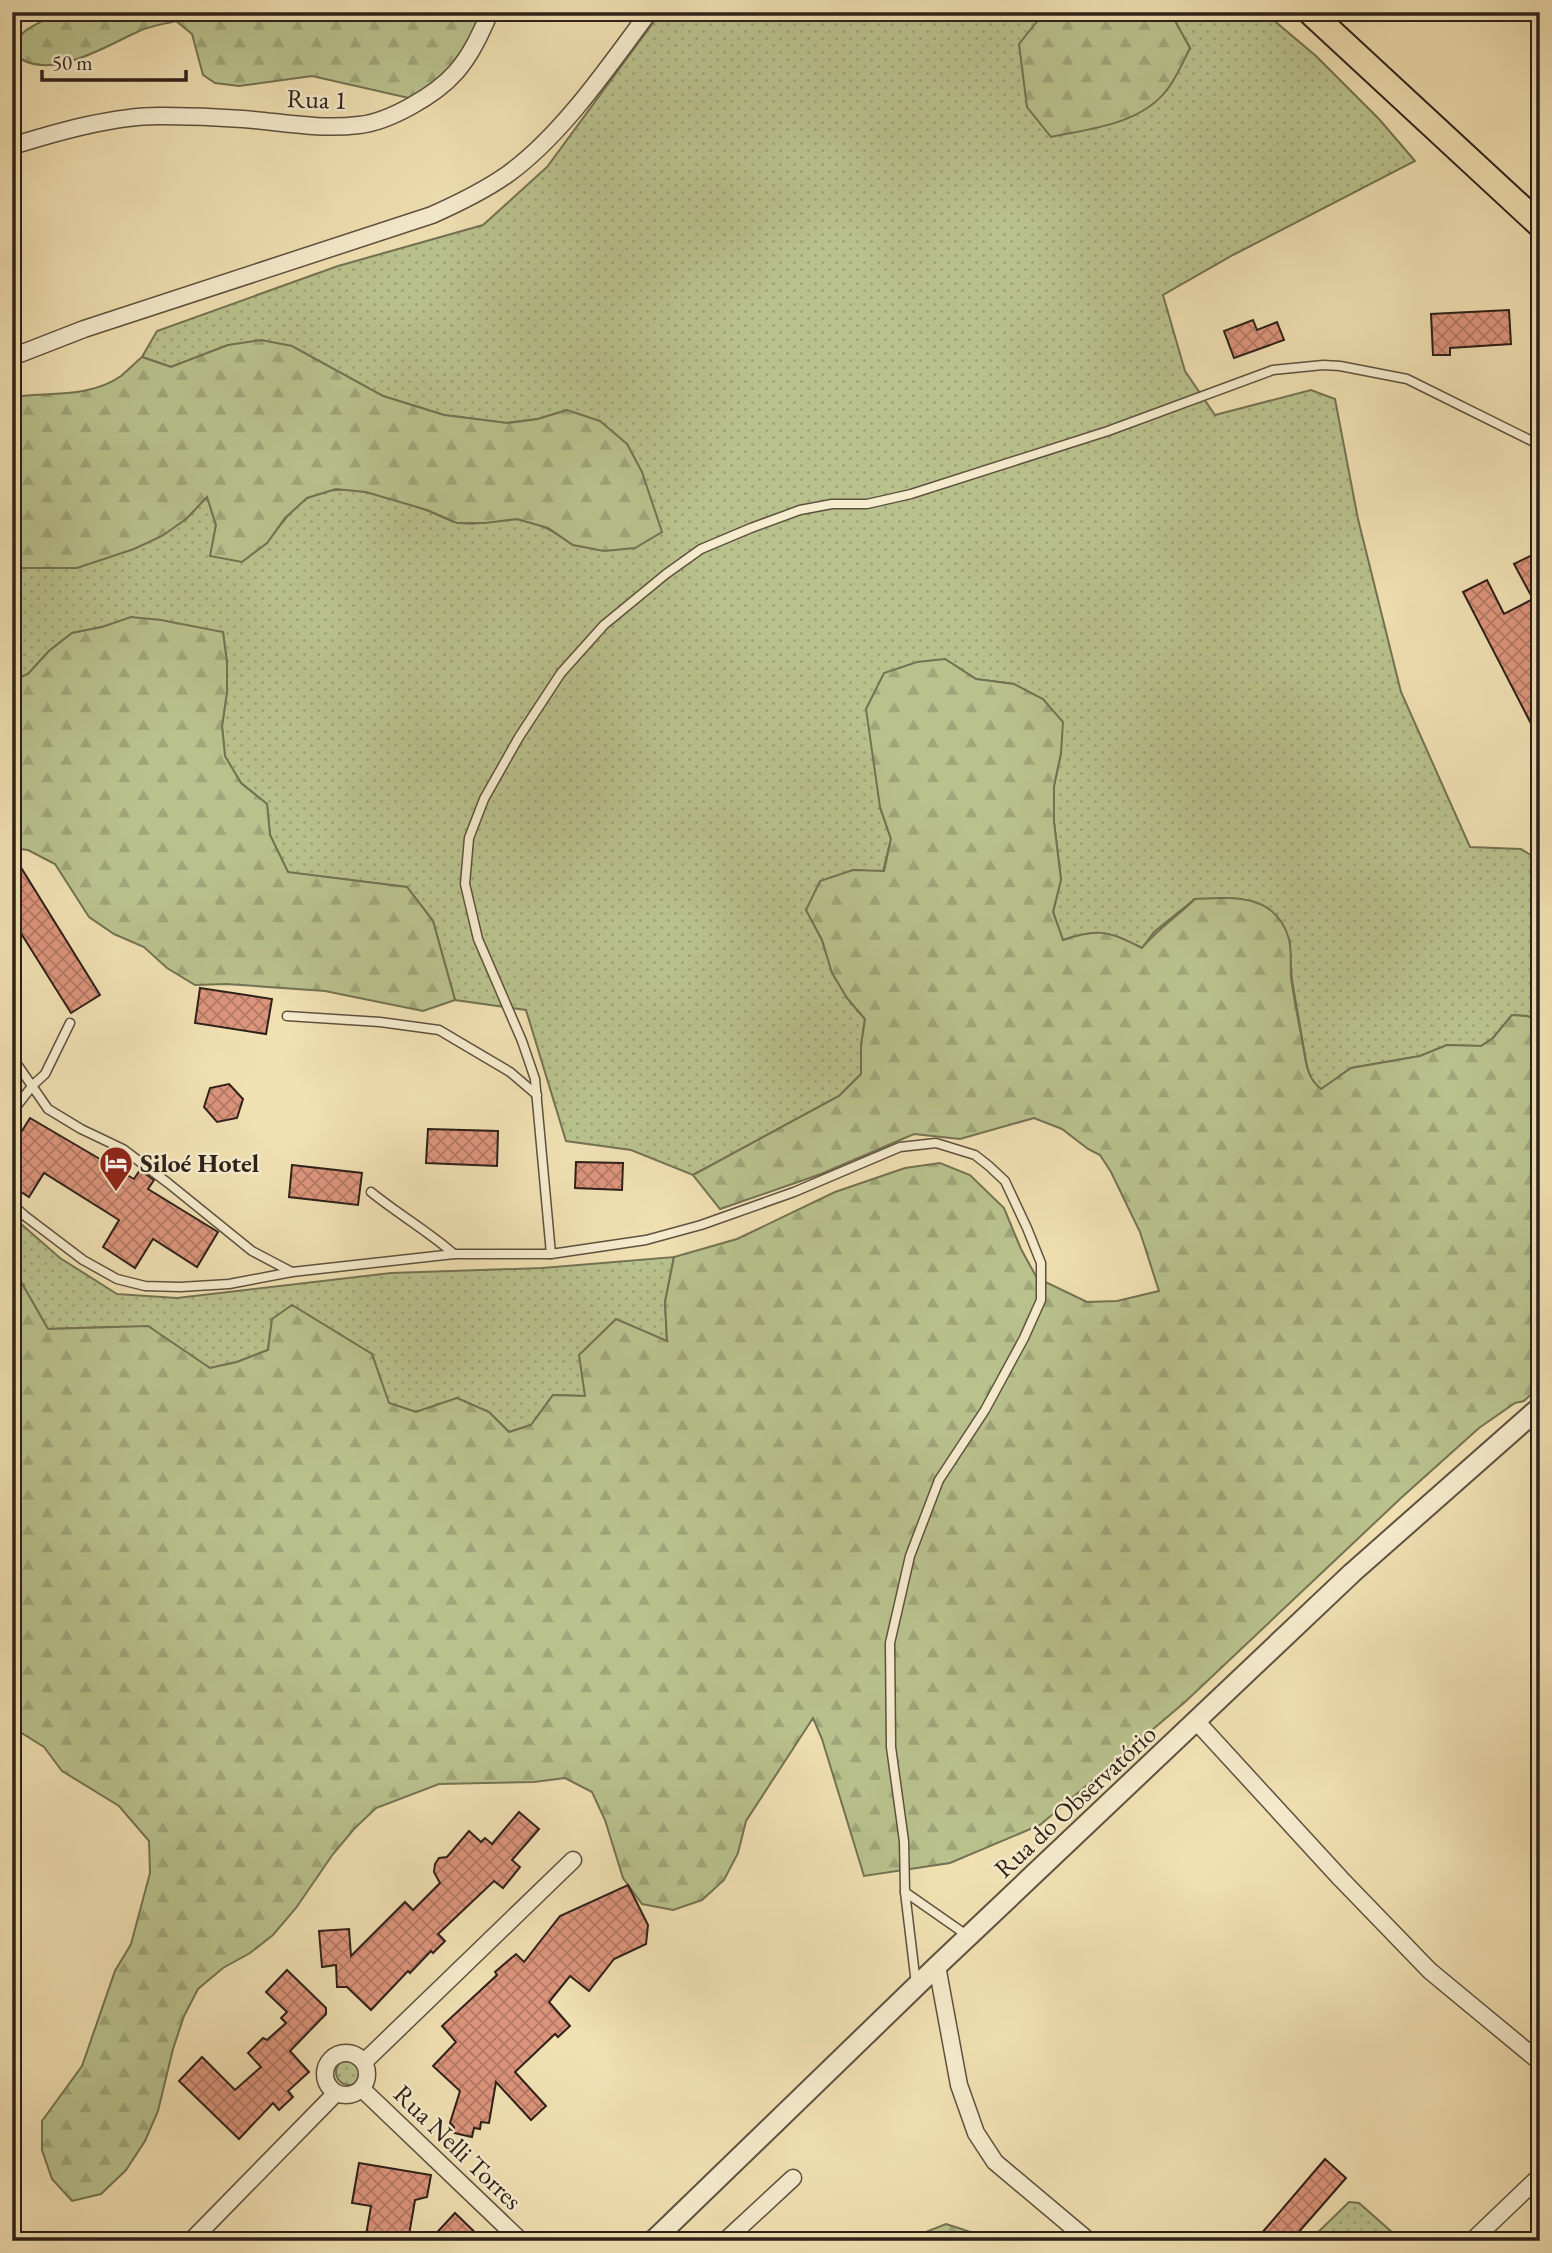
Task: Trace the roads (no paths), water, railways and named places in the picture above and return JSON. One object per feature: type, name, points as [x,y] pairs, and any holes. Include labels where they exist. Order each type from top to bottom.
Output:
[{"type":"main road","points":[[1310,12],[1540,225]]},
{"type":"street","name":"Rua 1","points":[[12,146],[100,123],[160,116],[243,119],[307,126],[359,125],[381,121],[430,94],[456,73],[480,36],[490,12]]},
{"type":"street","points":[[12,357],[83,329],[432,215],[476,195],[510,173],[551,135],[595,85],[649,12]]},
{"type":"street","name":"Rua do Observatório","points":[[653,2241],[937,1966],[1352,1573],[1540,1408]]},
{"type":"street","points":[[1197,1721],[1341,1879],[1430,1971],[1540,2062]]},
{"type":"street","points":[[364,2062],[573,1860]]},
{"type":"street","points":[[937,1966],[959,2084],[976,2133],[995,2162],[1089,2241]]},
{"type":"street","points":[[339,2053],[353,2053],[364,2062],[368,2076],[362,2089],[350,2095],[336,2093],[324,2076],[332,2057],[339,2053]]},
{"type":"street","name":"Rua Nelli Torres","points":[[362,2089],[521,2241]]},
{"type":"street","points":[[191,2241],[336,2093]]},
{"type":"street","points":[[1472,2241],[1540,2176]]},
{"type":"street","points":[[725,2241],[793,2178]]},
{"type":"lane","points":[[551,1254],[536,1079],[478,939],[465,884],[469,838],[495,779],[561,673],[604,625],[666,573],[701,549],[800,510],[832,504],[867,504],[911,494],[1108,431],[1273,370],[1340,366],[1407,379],[1540,445]]},
{"type":"lane","points":[[287,1016],[380,1022],[439,1030],[510,1072],[537,1095]]},
{"type":"lane","points":[[12,1112],[45,1074],[70,1023]]},
{"type":"lane","points":[[12,1057],[48,1109],[123,1150],[168,1182],[252,1251],[292,1272]]},
{"type":"lane","points":[[12,1204],[83,1260],[117,1279],[131,1284],[180,1287],[229,1284],[292,1272],[454,1254],[551,1254],[646,1240],[701,1225],[794,1192],[900,1147],[936,1143],[975,1155],[989,1166],[1005,1181],[1041,1264],[1041,1300],[985,1410],[939,1480],[910,1556],[890,1643],[891,1747],[904,1841],[905,1892],[916,1987]]},
{"type":"lane","points":[[372,1192],[454,1254]]},
{"type":"lane","points":[[905,1892],[969,1937]]},
{"type":"place","name":"Siloé Hotel","points":[[116,1193]]}]
